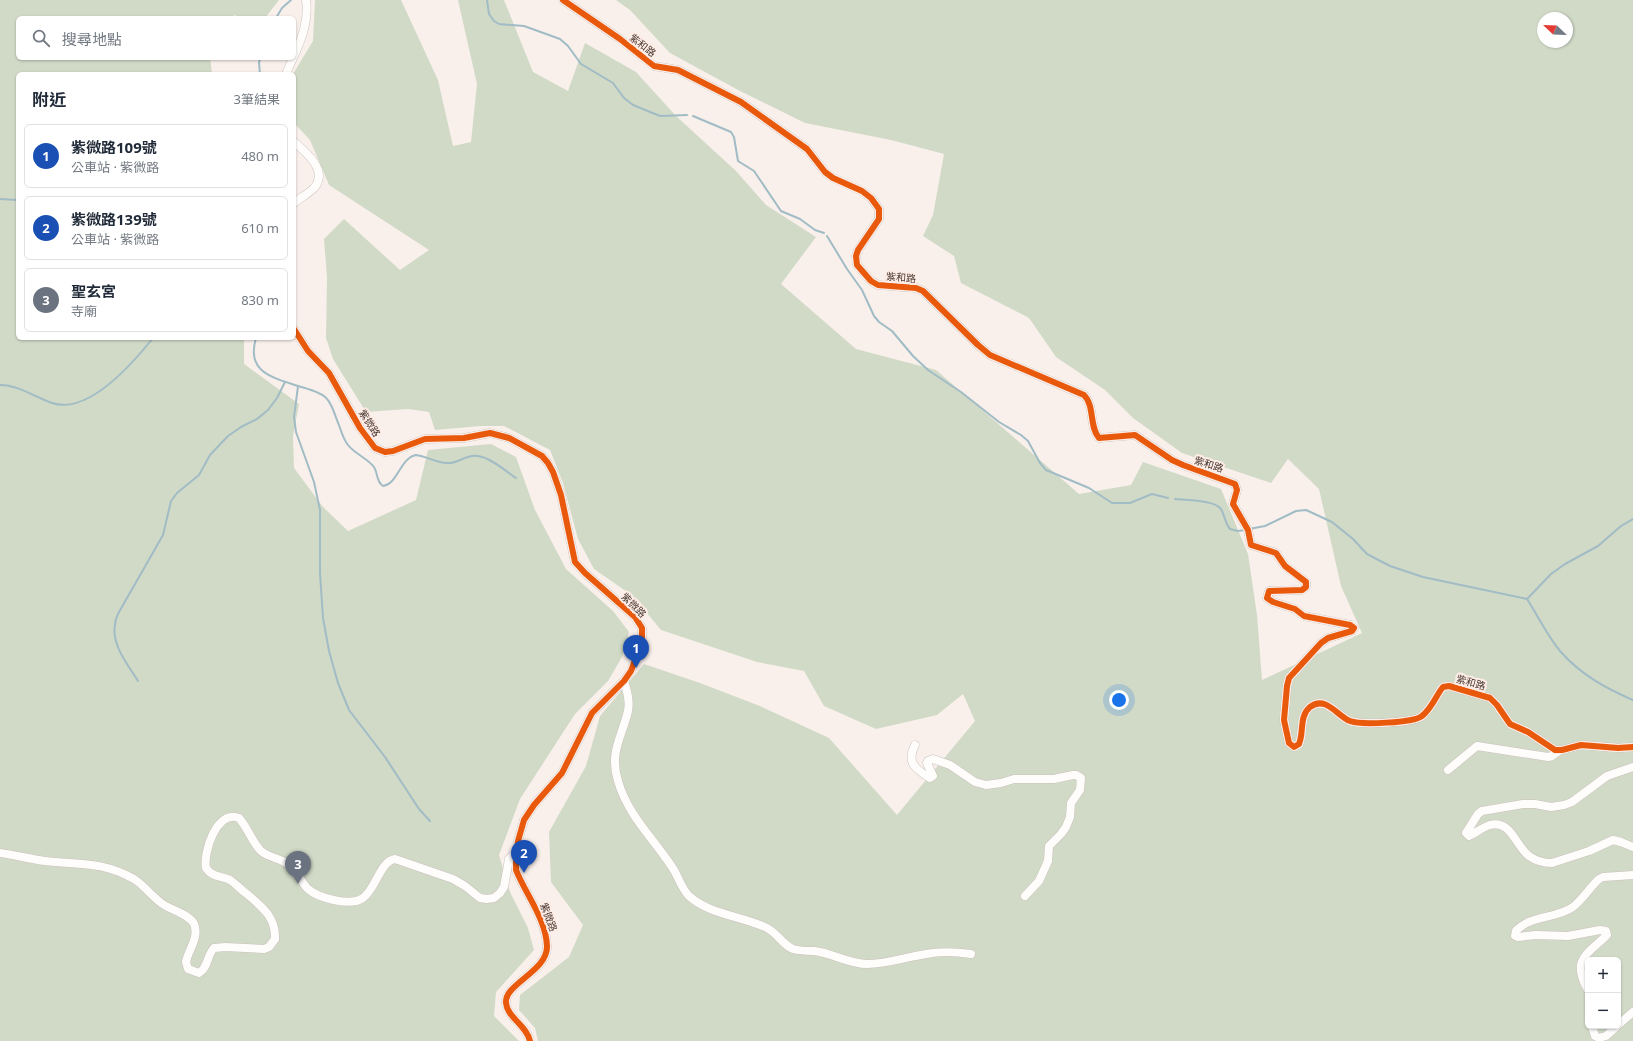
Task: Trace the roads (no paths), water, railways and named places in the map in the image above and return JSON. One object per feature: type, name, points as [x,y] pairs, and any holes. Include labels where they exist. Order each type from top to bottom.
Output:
[{"type":"street","points":[[296,51],[307,14],[306,0]]},
{"type":"street","name":"紫和路","points":[[563,0],[620,39],[648,62],[658,67],[678,70],[741,102],[807,149],[822,169],[829,175],[862,191],[871,198],[879,209],[879,219],[861,245],[856,256],[860,269],[871,281],[880,286],[916,288],[923,291],[990,355],[1084,395],[1088,400],[1096,433],[1099,438],[1132,434],[1138,436],[1172,460],[1194,470],[1217,476],[1235,484],[1237,490],[1233,504],[1247,528],[1250,545],[1276,553],[1285,566],[1306,582],[1306,587],[1302,590],[1268,591],[1267,595],[1269,600],[1295,609],[1304,616],[1350,625],[1354,628],[1352,631],[1328,638],[1321,642],[1289,678],[1284,720],[1292,746],[1294,747],[1298,744],[1306,711],[1317,704],[1326,704],[1345,719],[1359,723],[1370,724],[1413,720],[1422,716],[1443,687],[1449,686],[1490,698],[1497,705],[1510,724],[1528,732],[1551,749],[1559,751]]},
{"type":"street","points":[[287,72],[293,60]]},
{"type":"street","points":[[296,144],[314,161],[320,175],[314,188],[296,202]]},
{"type":"street","name":"紫微路","points":[[296,332],[308,351],[329,373],[360,428],[375,448],[385,452],[393,451],[425,439],[464,438],[490,433],[498,434],[515,441],[542,456],[548,463],[561,496],[575,562],[585,573],[634,617],[642,628],[642,641],[631,671],[624,682],[592,713],[562,773],[529,813],[521,829],[516,870],[542,924],[547,952],[543,960],[510,992],[506,1001],[508,1010],[526,1030],[530,1041]]},
{"type":"street","points":[[624,682],[628,707],[615,751],[615,771],[618,781],[633,815],[674,871],[685,892],[689,896],[706,906],[767,928],[791,948],[834,954],[859,963],[877,964],[899,961],[931,953],[960,952],[971,954]]},
{"type":"street","points":[[915,744],[910,755],[912,762],[930,778],[932,776],[927,763],[928,761],[933,760],[950,765],[980,784],[995,784],[1022,778],[1054,779],[1073,775],[1081,778],[1080,790],[1071,803],[1070,817],[1066,827],[1048,846],[1048,861],[1039,881],[1025,896]]},
{"type":"street","points":[[1448,770],[1476,746],[1548,757],[1559,751],[1581,745],[1618,748],[1633,747]]},
{"type":"street","points":[[1633,767],[1607,776],[1572,802],[1564,805],[1551,807],[1535,804],[1523,804],[1482,811],[1478,814],[1466,833],[1471,836],[1491,825],[1501,826],[1511,832],[1528,856],[1546,863],[1552,863],[1589,851],[1613,840],[1633,847]]},
{"type":"street","points":[[0,853],[43,861],[98,865],[110,868],[135,880],[163,905],[182,914],[194,923],[196,927],[194,940],[186,962],[188,969],[199,973],[204,968],[210,953],[214,948],[225,947],[264,949],[273,944],[275,939],[274,924],[263,907],[231,881],[212,875],[206,868],[205,856],[217,827],[224,818],[230,816],[239,818],[260,850],[288,864],[308,889],[321,896],[342,901],[353,902],[363,898],[375,884],[385,865],[390,859],[395,859],[453,879],[480,898],[494,898],[504,887],[509,859],[512,856],[517,856]]},
{"type":"street","points":[[1585,957],[1588,952],[1607,935],[1606,931],[1600,930],[1568,936],[1536,935],[1518,937],[1515,936],[1516,931],[1530,921],[1564,912],[1574,906],[1599,879],[1603,877],[1633,875]]},
{"type":"street","points":[[1585,957],[1580,966],[1580,974],[1585,984]]},
{"type":"street","points":[[1621,1023],[1633,1012]]},
{"type":"street","points":[[1593,1029],[1595,1036],[1599,1038],[1606,1036],[1614,1029]]},
{"type":"waterway","points":[[277,16],[282,8],[291,0]]},
{"type":"waterway","points":[[487,0],[489,14],[494,21],[499,24],[524,26],[560,39],[568,46],[581,64],[613,83],[624,98],[633,105],[660,116],[687,115]]},
{"type":"waterway","points":[[260,60],[260,72]]},
{"type":"waterway","points":[[693,116],[731,132],[734,137],[738,161],[754,171],[781,211],[800,219],[815,230],[824,233]]},
{"type":"waterway","points":[[0,199],[16,200]]},
{"type":"waterway","points":[[827,236],[862,290],[874,316],[879,322],[892,331],[913,356],[928,370],[961,392],[999,422],[1028,441],[1040,463],[1046,470],[1089,488],[1112,503],[1130,503],[1152,494],[1168,498]]},
{"type":"waterway","points":[[0,385],[20,389],[52,403],[66,405],[80,401],[95,394],[122,373],[151,340]]},
{"type":"waterway","points":[[256,340],[254,349],[255,359],[258,366],[270,376],[298,386],[294,417],[296,432],[314,482],[320,510],[320,573],[323,618],[329,651],[338,683],[349,710],[385,757],[419,809],[430,821]]},
{"type":"waterway","points":[[138,681],[118,647],[114,632],[115,622],[119,612],[163,535],[171,501],[177,493],[199,475],[210,455],[228,436],[257,419],[268,410],[277,398],[285,382]]},
{"type":"waterway","points":[[298,386],[317,392],[327,399],[333,410],[342,435],[347,443],[354,451],[374,467],[378,480],[383,486],[392,481],[406,461],[416,455],[445,463],[452,463],[472,456],[484,457],[516,478]]},
{"type":"waterway","points":[[1175,499],[1200,501],[1218,506],[1221,509],[1230,529],[1238,531],[1245,530]]},
{"type":"waterway","points":[[1249,529],[1265,526],[1296,511],[1306,510],[1332,522],[1353,539],[1367,554],[1390,566],[1423,577],[1527,599],[1551,639],[1560,651],[1576,667],[1594,680],[1633,700]]},
{"type":"waterway","points":[[1527,599],[1551,574],[1565,564],[1598,546],[1621,526],[1633,519]]},
{"type":"place","name":"紫微路109號","points":[[636,668]]},
{"type":"place","name":"紫微路139號","points":[[524,873]]},
{"type":"place","name":"聖玄宮","points":[[298,884]]}]
